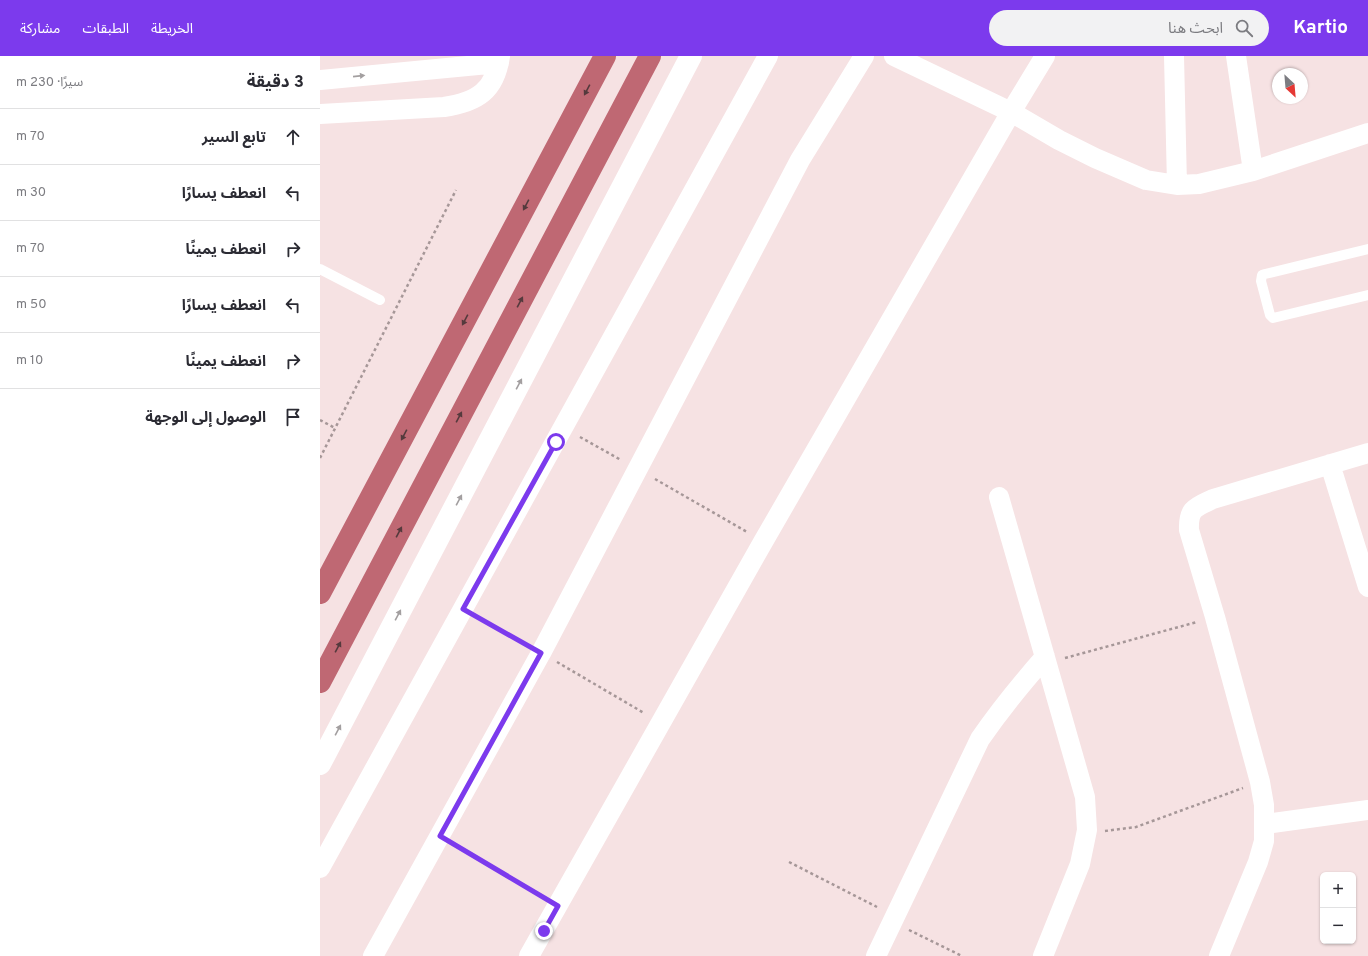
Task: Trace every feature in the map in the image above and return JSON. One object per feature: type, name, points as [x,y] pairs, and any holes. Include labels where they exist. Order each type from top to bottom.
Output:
[{"type":"highway","points":[[320,593],[605,56]]},
{"type":"highway","points":[[320,682],[650,56]]},
{"type":"street","points":[[320,764],[691,56]]},
{"type":"street","points":[[320,868],[768,56]]},
{"type":"street","points":[[373,956],[541,653],[800,160],[864,56]]},
{"type":"street","points":[[894,56],[1011,112],[1059,140],[1095,158],[1146,180],[1177,185],[1199,184],[1253,171],[1368,133]]},
{"type":"street","points":[[529,956],[763,542],[1011,112],[1045,56]]},
{"type":"street","points":[[1174,56],[1177,185]]},
{"type":"street","points":[[1236,56],[1253,171]]},
{"type":"street","points":[[320,80],[499,59],[493,81],[482,93],[469,101],[456,105],[444,107],[320,114]]},
{"type":"street","points":[[1219,956],[1258,862],[1264,841],[1264,805],[1260,782],[1215,617],[1189,530],[1188,519],[1192,511],[1213,499],[1368,453]]},
{"type":"street","points":[[1330,464],[1368,587]]},
{"type":"street","points":[[999,497],[1085,797],[1087,830],[1080,864],[1043,956]]},
{"type":"street","points":[[876,956],[980,739],[1022,683],[1046,660]]},
{"type":"street","points":[[1265,824],[1368,810]]},
{"type":"lane","points":[[1368,249],[1265,274],[1262,275],[1261,281],[1270,315],[1273,318],[1368,295]]},
{"type":"lane","points":[[320,269],[380,300]]},
{"type":"path","points":[[320,458],[456,190]]},
{"type":"path","points":[[320,420],[335,428]]},
{"type":"path","points":[[563,428],[638,469],[763,542]]},
{"type":"path","points":[[463,609],[660,722]]},
{"type":"path","points":[[1046,660],[1215,617]]},
{"type":"path","points":[[1087,830],[1111,831],[1136,827],[1260,782]]},
{"type":"path","points":[[440,836],[558,906]]},
{"type":"path","points":[[789,862],[962,956]]},
{"type":"route","points":[[544,931],[558,906],[440,836],[541,653],[463,609],[556,442]]}]
